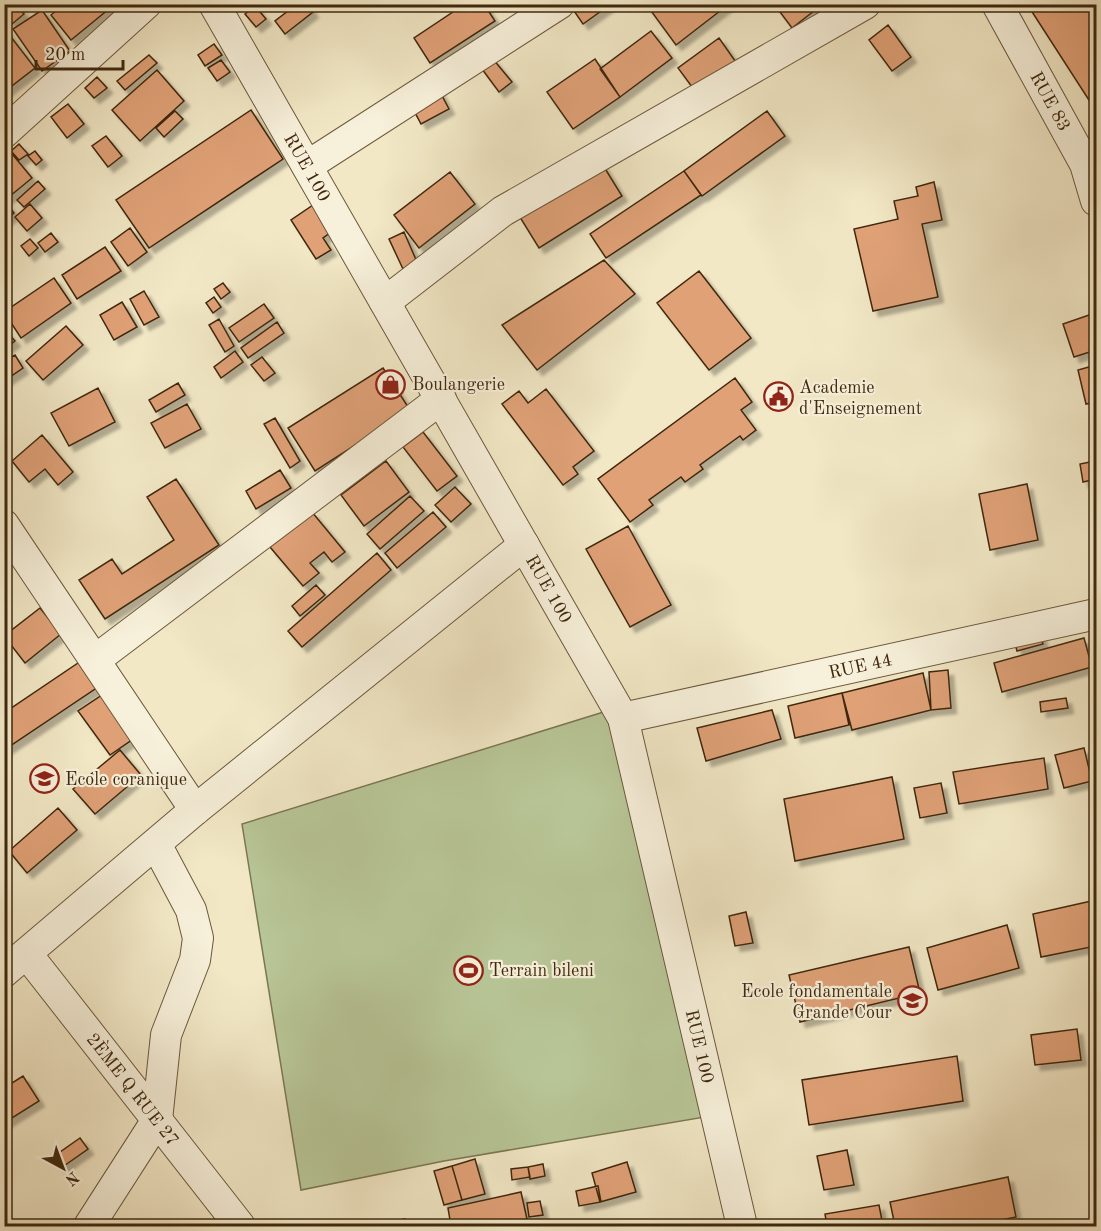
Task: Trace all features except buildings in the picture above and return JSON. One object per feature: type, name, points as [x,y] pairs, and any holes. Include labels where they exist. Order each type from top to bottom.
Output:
[{"type":"street","points":[[4,133],[146,4]]},
{"type":"street","name":"RUE 100","points":[[214,4],[623,718],[742,1227]]},
{"type":"street","points":[[307,166],[559,4]]},
{"type":"street","points":[[385,302],[503,211],[865,4]]},
{"type":"street","name":"RUE 83","points":[[997,4],[1091,162],[1096,201]]},
{"type":"street","points":[[95,660],[441,399]]},
{"type":"street","points":[[4,525],[195,810]]},
{"type":"street","points":[[16,963],[195,810],[524,544]]},
{"type":"street","name":"RUE 44","points":[[623,718],[1096,614]]},
{"type":"street","points":[[89,1227],[157,1120],[166,1035],[195,960],[198,938],[191,910],[156,844]]},
{"type":"street","name":"2ÈME Q RUE 27","points":[[16,963],[157,1120],[240,1227]]},
{"type":"green space","name":"Terrain bileni","points":[[610,710],[705,1117],[444,1161],[301,1190],[242,824]]},
{"type":"place","name":"Boulangerie","points":[[391,384]]},
{"type":"place","name":"Academie d'Enseignement","points":[[778,397]]},
{"type":"place","name":"Ecole coranique","points":[[44,779]]},
{"type":"place","name":"Terrain bileni","points":[[468,970]]},
{"type":"place","name":"Ecole fondamentale Grande Cour","points":[[913,1001]]}]
